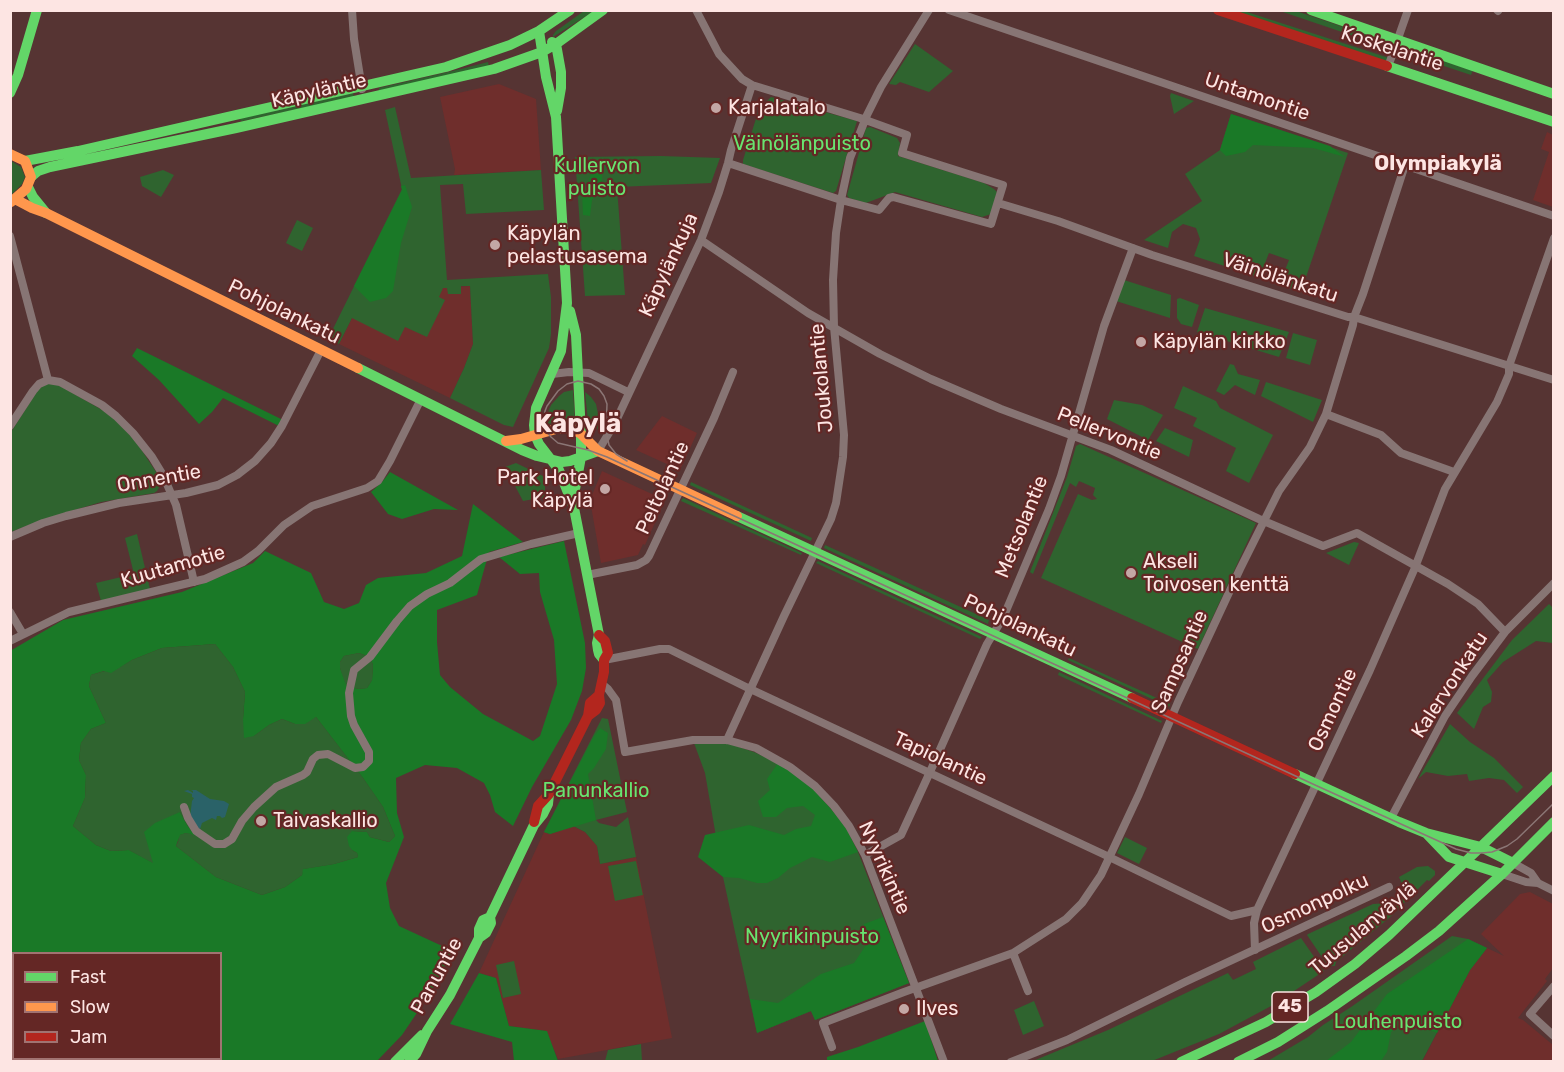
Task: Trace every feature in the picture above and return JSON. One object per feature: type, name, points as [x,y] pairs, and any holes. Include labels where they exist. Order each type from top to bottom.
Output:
[{"type":"main road","points":[[10,93],[18,75],[37,10]]},
{"type":"main road","name":"Käpyläntie","points":[[25,161],[446,68],[510,45],[539,31],[570,10]]},
{"type":"main road","name":"Käpyläntie","points":[[13,201],[38,171],[50,167],[124,153],[494,69],[542,52],[603,10]]},
{"type":"main road","name":"Koskelantie","points":[[1218,10],[1554,122]]},
{"type":"main road","name":"Koskelantie","points":[[1311,10],[1554,93]]},
{"type":"main road","points":[[539,31],[556,44],[561,72],[556,117]]},
{"type":"main road","points":[[539,31],[546,77],[556,117],[567,303],[561,351],[536,408],[535,435],[563,477],[574,508],[599,634],[597,643],[599,654],[604,660],[600,689]]},
{"type":"main road","points":[[10,154],[25,161]]},
{"type":"main road","name":"Pohjolankatu","points":[[25,161],[28,167],[30,192],[46,213]]},
{"type":"main road","name":"Pohjolankatu","points":[[13,201],[46,213],[522,450],[564,462],[598,451]]},
{"type":"main road","points":[[567,303],[576,335],[581,434],[581,457],[574,508]]},
{"type":"main road","points":[[506,441],[564,428],[581,434]]},
{"type":"main road","name":"Pohjolankatu","points":[[581,434],[598,451],[1391,818],[1426,833],[1481,848],[1513,863]]},
{"type":"main road","name":"Panuntie","points":[[409,1062],[450,995],[479,938],[486,933],[491,923],[490,917],[534,825],[538,806],[549,794],[588,716],[590,703],[600,689]]},
{"type":"main road","name":"45","points":[[1465,862],[1554,776]]},
{"type":"main road","name":"45","points":[[1502,874],[1554,822]]},
{"type":"main road","name":"Pohjolankatu","points":[[1426,833],[1445,854],[1502,874]]},
{"type":"main road","name":"Tuusulanväylä","points":[[1180,1062],[1266,1022],[1316,992],[1355,964],[1389,935],[1465,862]]},
{"type":"main road","name":"Tuusulanväylä","points":[[1238,1062],[1298,1030],[1398,963],[1439,931],[1502,874]]},
{"type":"main road","name":"Panuntie","points":[[395,1062],[427,1031]]},
{"type":"street","points":[[352,10],[354,39],[364,99]]},
{"type":"street","points":[[696,10],[719,54],[742,79],[752,85],[907,135],[902,153],[1003,185],[991,224],[893,197],[889,198],[879,210],[728,163]]},
{"type":"street","name":"Joukolantie","points":[[727,740],[831,519],[836,503],[844,435],[834,327],[833,280],[841,200],[850,158],[864,120],[881,87],[929,10]]},
{"type":"street","name":"Untamontie","points":[[949,10],[1554,216]]},
{"type":"street","points":[[1388,67],[1408,10]]},
{"type":"street","name":"Käpylänkuja","points":[[598,451],[615,423],[701,240],[720,192],[730,150],[752,85]]},
{"type":"street","name":"Sampsantie","points":[[832,1047],[823,1023],[1014,953],[1066,919],[1082,903],[1101,875],[1240,569],[1279,491],[1310,447],[1326,414],[1354,316],[1406,165]]},
{"type":"street","name":"Väinölänkatu","points":[[998,203],[1058,221],[1133,248],[1554,380]]},
{"type":"street","points":[[10,236],[48,380]]},
{"type":"street","name":"Osmontie","points":[[1255,950],[1254,923],[1257,910],[1370,670],[1415,566],[1437,507],[1454,472],[1497,402],[1509,374],[1509,366],[1554,238]]},
{"type":"street","name":"Pellervontie","points":[[701,240],[808,313],[931,380],[1000,409],[1111,450],[1323,546],[1357,533],[1448,584],[1478,604],[1504,632]]},
{"type":"street","name":"Metsolantie","points":[[865,855],[901,835],[987,645],[1003,618],[1061,476],[1104,326],[1133,248]]},
{"type":"street","name":"Onnentie","points":[[10,537],[43,523],[102,506],[218,485],[237,474],[255,461],[271,443],[321,350]]},
{"type":"street","points":[[552,375],[578,372],[593,375],[628,392]]},
{"type":"street","name":"Peltolantie","points":[[587,575],[637,566],[646,560],[714,418],[733,372]]},
{"type":"street","points":[[10,426],[33,391],[39,384],[48,380],[60,382],[83,394],[116,416],[152,457],[172,495],[194,582]]},
{"type":"street","name":"Kuutamotie","points":[[10,641],[69,612],[194,582],[221,573],[243,562],[258,551],[284,525],[312,506],[367,488],[378,481],[421,399]]},
{"type":"street","points":[[1326,414],[1381,435],[1401,453],[1454,472]]},
{"type":"street","points":[[184,807],[196,831],[215,844],[224,844],[232,839],[242,821],[254,807],[276,787],[303,775],[318,755],[328,754],[355,768],[363,766],[369,761],[369,752],[351,716],[349,693],[354,670],[370,657],[410,606],[427,594],[450,583],[481,559],[579,533]]},
{"type":"street","name":"Kalervonkatu","points":[[1391,818],[1445,716],[1472,676],[1504,632],[1554,583]]},
{"type":"street","points":[[10,612],[23,634]]},
{"type":"street","name":"Tapiolantie","points":[[604,660],[666,649],[1231,916],[1257,910]]},
{"type":"street","name":"Nyyrikintie","points":[[600,689],[608,689],[616,700],[625,752],[693,740],[727,740],[756,748],[790,767],[815,786],[834,806],[849,826],[865,855],[944,1062]]},
{"type":"street","points":[[1513,863],[1532,873],[1538,883]]},
{"type":"street","points":[[1502,874],[1526,882],[1538,883],[1554,891]]},
{"type":"street","name":"Osmonpolku","points":[[1255,950],[1389,887]]},
{"type":"street","points":[[1011,1062],[1067,1040],[1255,950]]},
{"type":"street","points":[[1014,953],[1028,992]]},
{"type":"street","points":[[1554,986],[1530,1014],[1554,1036]]},
{"type":"shaded area","points":[[499,84],[536,99],[541,170],[454,175],[455,169],[440,97]]},
{"type":"shaded area","points":[[1547,132],[1553,135],[1553,207],[1533,200],[1549,152],[1541,149]]},
{"type":"shaded area","points":[[470,286],[473,344],[450,398],[339,344],[356,310],[424,289]]},
{"type":"shaded area","points":[[662,416],[697,433],[680,470],[636,450]]},
{"type":"shaded area","points":[[602,471],[665,500],[645,545],[643,544],[638,555],[601,563],[590,500]]},
{"type":"shaded area","points":[[573,826],[585,832],[597,846],[600,864],[636,857],[672,1038],[558,1059],[546,1031],[509,1026],[496,978],[479,973],[544,832],[550,834]]},
{"type":"shaded area","points":[[1530,892],[1553,904],[1553,968],[1545,979],[1547,981],[1518,1018],[1553,1045],[1553,1061],[1422,1062],[1470,970],[1487,948],[1504,956],[1481,934],[1520,894]]},
{"type":"shaded area","points":[[10,1017],[12,1018],[12,1060],[113,1061],[11,1061]]},
{"type":"green space","points":[[584,11],[594,11],[553,37],[556,31]]},
{"type":"green space","points":[[1234,11],[1244,11],[1389,58],[1388,62]]},
{"type":"green space","points":[[1280,11],[1296,11],[1394,44],[1392,49]]},
{"type":"green space","points":[[915,44],[953,71],[929,92],[900,82],[896,85],[889,84]]},
{"type":"green space","points":[[1400,46],[1473,70],[1471,75],[1399,51]]},
{"type":"green space","points":[[488,62],[489,67],[379,91],[379,88]]},
{"type":"green space","points":[[353,93],[354,97],[240,120],[241,118]]},
{"type":"green space","points":[[1171,93],[1194,101],[1174,114]]},
{"type":"green space","name":"Väinölänpuisto","points":[[771,97],[857,121],[836,191],[833,193],[743,164],[759,109]]},
{"type":"green space","points":[[395,107],[411,178],[541,170],[544,210],[466,214],[463,184],[440,185],[447,280],[548,274],[551,297],[549,348],[513,427],[504,425],[450,398],[473,344],[470,286],[461,286],[461,294],[448,294],[447,288],[443,288],[439,297],[445,300],[427,337],[405,327],[398,341],[352,318],[339,344],[328,339],[402,189],[385,110]]},
{"type":"green space","points":[[1231,114],[1348,153],[1301,292],[1282,285],[1281,280],[1289,260],[1269,253],[1261,273],[1255,276],[1194,256],[1200,239],[1196,228],[1183,224],[1172,232],[1168,248],[1144,240],[1202,201],[1185,174],[1220,150]]},
{"type":"green space","points":[[1231,114],[1330,146],[1345,157],[1313,148],[1253,145],[1245,152],[1226,156],[1220,150]]},
{"type":"green space","name":"Väinölänpuisto","points":[[870,127],[897,138],[900,143],[898,156],[984,183],[994,189],[997,192],[991,214],[982,217],[895,192],[866,203],[849,198],[847,195],[866,128]]},
{"type":"green space","name":"Kullervon puisto","points":[[575,157],[720,158],[711,183],[617,187],[625,295],[585,296]]},
{"type":"green space","points":[[11,161],[21,167],[25,177],[22,184],[11,195]]},
{"type":"green space","points":[[163,170],[174,175],[161,197],[142,186],[140,177]]},
{"type":"green space","points":[[599,170],[602,172],[602,189],[592,200],[590,216],[583,215],[582,192],[587,187],[591,173]]},
{"type":"green space","points":[[405,185],[412,207],[401,243],[393,291],[386,298],[370,302],[354,286],[402,190],[401,186]]},
{"type":"green space","points":[[297,220],[313,228],[302,251],[286,243]]},
{"type":"green space","points":[[1124,280],[1171,295],[1170,318],[1116,301]]},
{"type":"green space","points":[[1177,299],[1199,305],[1192,327],[1181,324],[1177,318]]},
{"type":"green space","points":[[1205,308],[1289,332],[1279,357],[1197,332]]},
{"type":"green space","points":[[1293,333],[1317,340],[1310,365],[1286,358]]},
{"type":"green space","points":[[137,348],[283,420],[279,426],[223,398],[199,424],[159,380],[132,356]]},
{"type":"green space","points":[[1230,364],[1234,365],[1238,374],[1260,380],[1255,395],[1235,385],[1224,395],[1216,391]]},
{"type":"green space","points":[[1266,382],[1322,400],[1313,422],[1261,396]]},
{"type":"green space","points":[[45,384],[62,387],[117,421],[137,443],[160,478],[161,484],[157,491],[101,502],[11,532],[11,432],[38,390]]},
{"type":"green space","points":[[1183,386],[1216,401],[1220,408],[1273,435],[1249,483],[1226,471],[1236,448],[1193,426],[1197,418],[1174,408]]},
{"type":"green space","points":[[573,390],[575,423],[563,421],[547,424],[546,417],[551,405],[564,392]]},
{"type":"green space","points":[[585,392],[596,404],[598,429],[589,424]]},
{"type":"green space","points":[[1114,400],[1142,405],[1163,415],[1148,440],[1107,419]]},
{"type":"green space","points":[[1165,428],[1193,440],[1189,457],[1156,441]]},
{"type":"green space","name":"Akseli Toivosen kenttä","points":[[1080,444],[1256,523],[1198,649],[1041,578],[1078,494],[1092,500],[1097,499],[1093,495],[1095,488],[1079,481],[1076,487],[1070,483],[1033,574],[1030,572],[1067,477],[1076,446]]},
{"type":"green space","points":[[516,463],[545,477],[545,497],[523,501],[505,467]]},
{"type":"green space","points":[[390,472],[458,510],[434,509],[402,519],[388,514],[371,492]]},
{"type":"green space","points":[[691,482],[812,538],[811,541],[690,485]]},
{"type":"green space","points":[[683,498],[802,553],[801,555],[681,501]]},
{"type":"green space","points":[[473,504],[523,542],[489,552],[477,595],[437,610],[437,642],[440,675],[450,687],[483,714],[533,741],[540,736],[557,684],[554,640],[540,592],[539,573],[520,574],[499,557],[564,541],[585,643],[586,668],[582,691],[571,720],[532,787],[513,826],[495,812],[484,783],[457,768],[425,765],[396,778],[397,813],[404,837],[386,883],[390,908],[399,926],[453,951],[427,998],[402,1035],[377,1061],[121,1062],[116,1060],[222,1060],[222,952],[12,952],[12,1015],[10,651],[63,620],[182,592],[253,563],[265,551],[311,573],[324,602],[344,609],[359,603],[366,585],[378,578],[426,573],[462,556]],"holes":[[[215,644],[233,667],[245,692],[244,738],[254,736],[282,719],[295,724],[305,724],[316,717],[383,807],[395,836],[389,842],[370,837],[367,832],[352,831],[347,837],[349,846],[358,857],[303,869],[302,875],[285,887],[262,895],[216,877],[176,846],[180,835],[186,833],[195,835],[180,812],[155,823],[144,832],[153,863],[129,850],[111,851],[96,845],[73,826],[85,798],[86,775],[79,760],[81,743],[91,729],[106,723],[89,686],[91,675],[104,671],[111,673],[132,660],[162,648]],[[359,653],[370,657],[373,665],[372,680],[367,688],[358,689],[346,685],[340,668],[340,662],[344,656]]]},
{"type":"green space","points":[[137,534],[150,589],[101,601],[96,583],[134,574],[125,538]]},
{"type":"green space","points":[[1354,542],[1359,543],[1349,565],[1326,553]]},
{"type":"green space","points":[[825,545],[989,620],[988,624],[824,548]]},
{"type":"green space","points":[[818,561],[982,637],[980,639],[816,563]]},
{"type":"green space","points":[[1549,604],[1553,608],[1553,643],[1536,641],[1503,662],[1487,680],[1492,692],[1491,702],[1483,707],[1474,729],[1457,713],[1512,640]]},
{"type":"green space","points":[[215,644],[233,667],[245,692],[243,719],[254,736],[282,719],[295,724],[316,717],[383,807],[395,836],[389,842],[370,837],[367,832],[352,831],[352,850],[357,853],[358,857],[304,869],[302,875],[285,887],[262,895],[216,877],[176,846],[179,835],[195,834],[180,812],[154,864],[129,850],[111,851],[96,845],[73,826],[85,798],[86,775],[79,760],[81,743],[91,729],[106,723],[89,686],[91,675],[122,666],[162,648]]},
{"type":"green space","points":[[359,653],[370,657],[373,665],[372,680],[367,688],[358,689],[345,685],[340,662],[344,656]]},
{"type":"green space","points":[[1069,658],[1170,704],[1169,707],[1068,660]]},
{"type":"green space","points":[[1059,672],[1162,721],[1161,723],[1058,675]]},
{"type":"green space","name":"Panunkallio","points":[[602,718],[608,719],[627,812],[596,820],[599,823],[616,827],[628,817],[636,857],[600,864],[597,846],[585,832],[573,826],[550,834],[544,832]]},
{"type":"green space","points":[[1450,724],[1470,742],[1494,758],[1523,787],[1517,793],[1504,780],[1489,778],[1469,781],[1467,774],[1448,776],[1426,772],[1418,779]]},
{"type":"green space","points":[[600,728],[608,733],[606,749],[588,774],[596,820],[550,834],[544,832],[594,736]]},
{"type":"green space","name":"Nyyrikinpuisto","points":[[694,743],[727,743],[778,763],[813,789],[831,809],[846,828],[858,852],[909,983],[815,1020],[811,1011],[757,1033],[723,877],[705,773]]},
{"type":"green space","points":[[778,763],[813,789],[831,809],[846,828],[858,852],[830,862],[812,857],[767,883],[723,877],[698,857],[705,835],[749,825],[784,835],[796,829],[811,826],[815,815],[803,806],[787,808],[776,817],[763,817],[758,801],[770,790],[767,779]]},
{"type":"green space","points":[[1125,837],[1147,848],[1139,864],[1117,853]]},
{"type":"green space","points":[[636,861],[643,895],[615,901],[608,866]]},
{"type":"green space","points":[[1428,866],[1435,871],[1435,875],[1429,881],[1427,880],[1389,918],[1336,962],[1335,966],[1328,966],[1308,934],[1373,904],[1388,903],[1406,893],[1399,877],[1417,867]]},
{"type":"green space","points":[[883,917],[909,983],[815,1020],[811,1011],[757,1033],[750,999],[778,1003],[821,974],[854,963],[866,945],[864,924]]},
{"type":"green space","name":"Louhenpuisto","points":[[1452,936],[1468,939],[1487,948],[1470,970],[1422,1061],[1266,1062],[1308,1037]]},
{"type":"green space","points":[[1301,938],[1324,971],[1273,1005],[1219,1034],[1152,1061],[1033,1061],[1108,1030],[1228,973],[1233,980],[1256,969],[1253,962]]},
{"type":"green space","points":[[1468,939],[1487,948],[1470,970],[1437,1033],[1403,1020],[1391,1032],[1387,1052],[1381,1061],[1326,1061],[1351,1042],[1387,994]]},
{"type":"green space","points":[[514,961],[521,994],[503,998],[496,965]]},
{"type":"green space","points":[[479,973],[496,978],[509,1026],[547,1031],[558,1061],[514,1061],[512,1042],[450,1024]]},
{"type":"green space","points":[[1034,1001],[1044,1026],[1023,1035],[1014,1010]]},
{"type":"green space","points":[[925,1021],[938,1061],[827,1062],[827,1057]]},
{"type":"green space","points":[[641,1044],[642,1061],[605,1061],[608,1050]]},
{"type":"water","points":[[188,790],[193,793],[191,790],[196,790],[210,799],[229,804],[225,817],[217,816],[216,820],[212,818],[202,823],[200,829],[196,827],[190,817],[194,798],[192,794],[184,791]]},
{"type":"waterway","points":[[74,1060],[78,1062]]},
{"type":"tram line","points":[[627,461],[616,454],[609,445],[606,430],[607,404],[599,389],[591,384],[578,381],[567,384],[558,391],[547,406],[544,421],[546,431],[558,443],[607,457],[1456,849],[1482,853],[1507,846],[1554,803]]},
{"type":"railway","points":[[12,1060],[17,1062]]},
{"type":"railway","points":[[38,1060],[42,1062]]},
{"type":"railway","points":[[58,1060],[61,1062]]},
{"type":"traffic: fast","points":[[10,93],[18,75],[37,10]]},
{"type":"traffic: fast","points":[[25,161],[446,67],[510,45],[539,31],[570,10]]},
{"type":"traffic: fast","points":[[31,177],[38,171],[50,167],[236,128],[494,69],[542,52],[603,10]]},
{"type":"traffic: fast","points":[[1311,10],[1554,94]]},
{"type":"traffic: fast","points":[[539,31],[546,77],[556,117],[567,303],[561,351],[536,408],[535,435],[559,470],[574,508],[599,635],[598,650],[604,660]]},
{"type":"traffic: fast","points":[[552,42],[556,44],[561,72],[557,111]]},
{"type":"traffic: fast","points":[[1387,66],[1554,122]]},
{"type":"traffic: fast","points":[[28,187],[46,213]]},
{"type":"traffic: fast","points":[[570,311],[576,335],[581,434],[581,457],[574,504]]},
{"type":"traffic: fast","points":[[358,368],[537,456],[562,462],[598,451]]},
{"type":"traffic: fast","points":[[737,516],[1132,698]]},
{"type":"traffic: fast","points":[[1295,774],[1399,822],[1426,833],[1481,847],[1513,863]]},
{"type":"traffic: fast","points":[[1465,862],[1554,776]]},
{"type":"traffic: fast","points":[[409,1062],[450,995],[479,938],[486,933],[491,923],[490,917],[534,825],[548,804],[549,794]]},
{"type":"traffic: fast","points":[[1502,874],[1554,822]]},
{"type":"traffic: fast","points":[[1426,833],[1449,857],[1502,874]]},
{"type":"traffic: fast","points":[[1181,1062],[1266,1022],[1316,992],[1355,964],[1389,935],[1465,862]]},
{"type":"traffic: fast","points":[[1238,1062],[1278,1042],[1406,956],[1439,931],[1502,874]]},
{"type":"traffic: fast","points":[[479,938],[479,929],[483,920],[490,917]]},
{"type":"traffic: fast","points":[[395,1062],[422,1035]]},
{"type":"traffic: slow","points":[[10,154],[25,161],[31,177],[26,189],[11,202]]},
{"type":"traffic: slow","points":[[15,199],[358,368]]},
{"type":"traffic: slow","points":[[506,441],[556,429],[572,429],[581,434],[598,451],[737,516]]},
{"type":"traffic: jam","points":[[1218,10],[1387,66]]},
{"type":"traffic: jam","points":[[534,822],[538,806],[549,794],[588,716],[596,710],[600,703],[604,660],[608,653],[605,641],[599,635]]},
{"type":"traffic: jam","points":[[588,716],[590,703],[599,695]]},
{"type":"traffic: jam","points":[[1132,698],[1295,774]]},
{"type":"place","name":"Karjalatalo","points":[[716,108]]},
{"type":"place","name":"Käpylän pelastusasema","points":[[495,245]]},
{"type":"place","name":"Käpylän kirkko","points":[[1141,342]]},
{"type":"place","name":"Park Hotel Käpylä","points":[[605,489]]},
{"type":"place","name":"Akseli Toivosen kenttä","points":[[1131,573]]},
{"type":"place","name":"Taivaskallio","points":[[261,821]]},
{"type":"place","name":"Ilves","points":[[904,1009]]},
{"type":"district","name":"Olympiakylä","points":[[1438,164]]},
{"type":"district","name":"Käpylä","points":[[578,424]]}]
